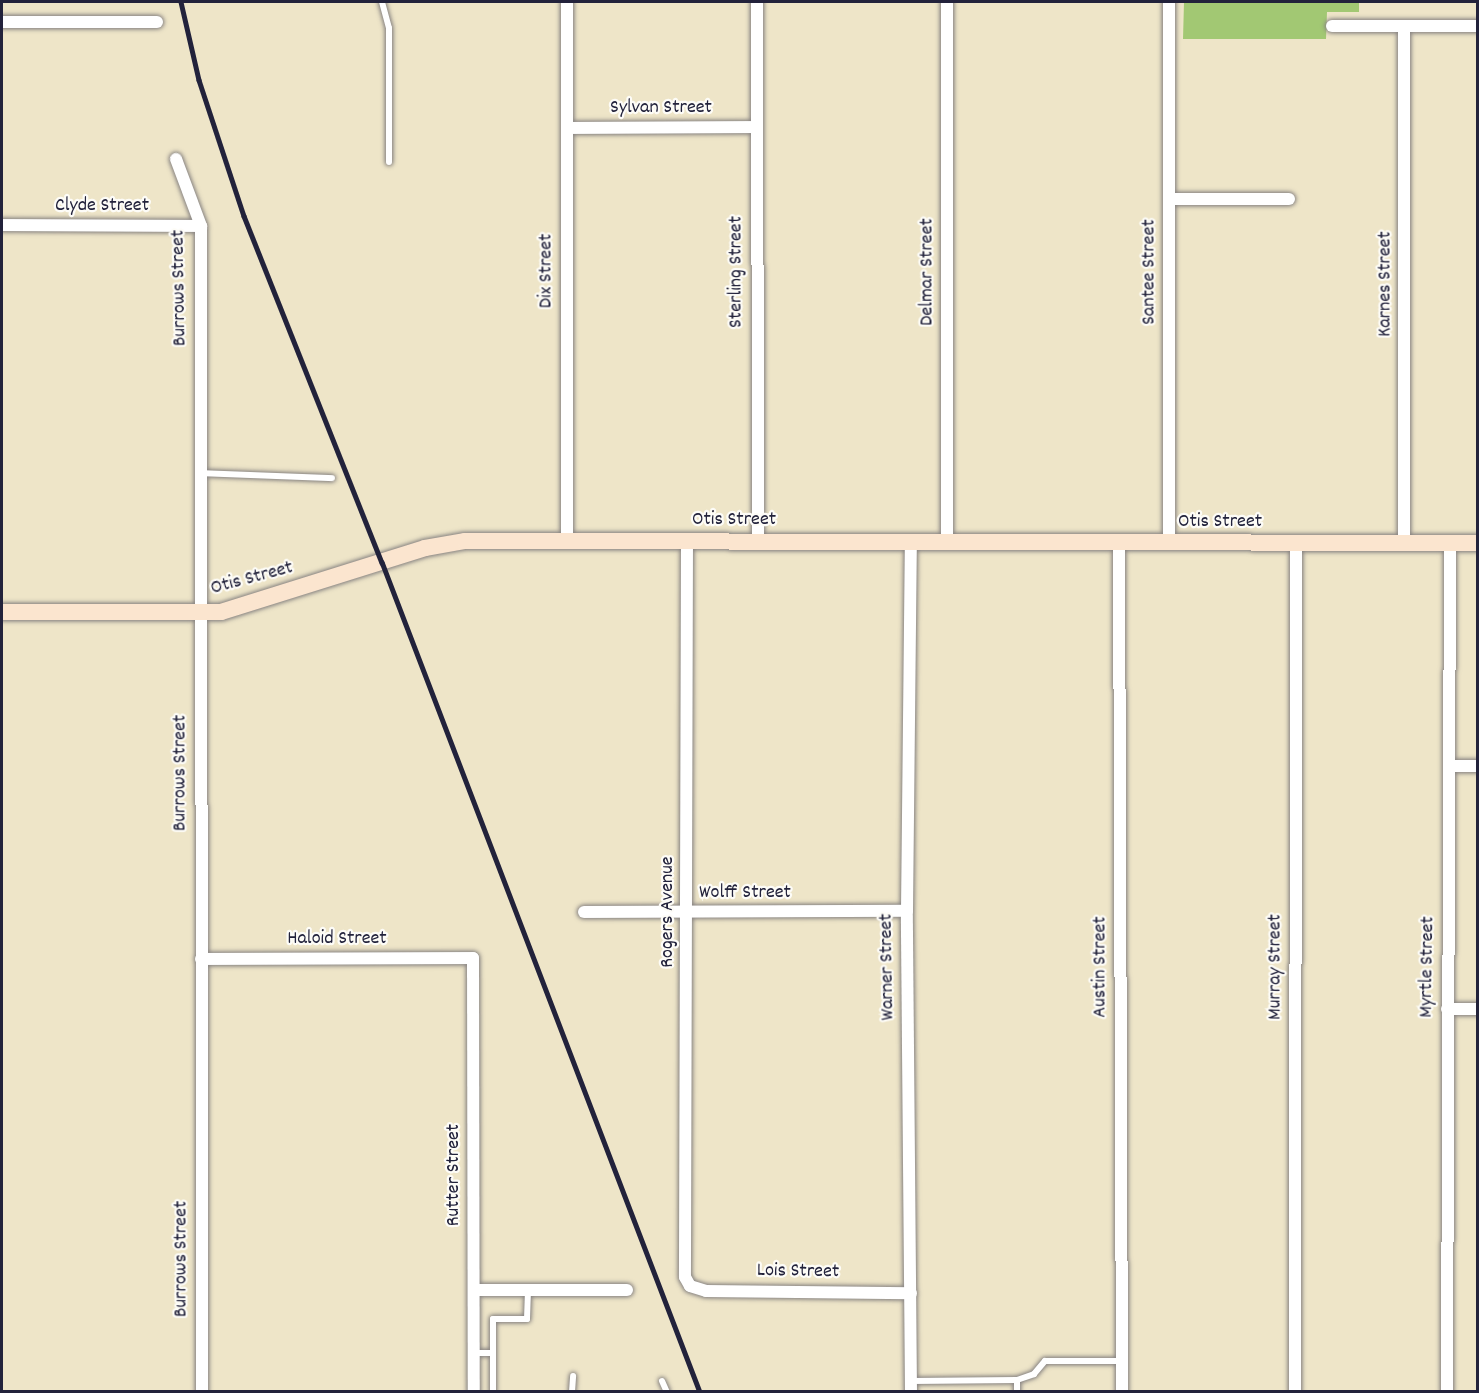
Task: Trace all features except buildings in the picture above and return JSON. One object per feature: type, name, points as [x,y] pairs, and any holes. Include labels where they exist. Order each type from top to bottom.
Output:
[{"type":"street","name":"Dix Street","points":[[567,2],[567,541]]},
{"type":"street","name":"Sterling Street","points":[[757,2],[758,542]]},
{"type":"street","name":"Delmar Street","points":[[947,2],[947,542]]},
{"type":"street","name":"Santee Street","points":[[1169,2],[1169,543]]},
{"type":"street","points":[[2,22],[157,22]]},
{"type":"street","points":[[1332,26],[1478,26]]},
{"type":"street","name":"Karnes Street","points":[[1404,26],[1404,543]]},
{"type":"street","name":"Sylvan Street","points":[[567,128],[756,127]]},
{"type":"street","name":"Burrows Street","points":[[176,159],[201,226],[199,612],[202,1392]]},
{"type":"street","points":[[1169,199],[1290,199]]},
{"type":"street","name":"Clyde Street","points":[[2,225],[201,226]]},
{"type":"street","name":"Otis Street","points":[[2,612],[232,610],[442,543],[567,541],[1478,543]]},
{"type":"street","name":"Rogers Avenue","points":[[687,541],[687,1282]]},
{"type":"street","name":"Warner Street","points":[[911,542],[907,911],[911,1386]]},
{"type":"street","name":"Austin Street","points":[[1119,542],[1122,1392]]},
{"type":"street","name":"Murray Street","points":[[1295,1392],[1296,543]]},
{"type":"street","name":"Myrtle Street","points":[[1447,1392],[1450,543]]},
{"type":"street","points":[[1449,766],[1478,766]]},
{"type":"street","name":"Wolff Street","points":[[584,912],[907,911]]},
{"type":"street","name":"Haloid Street","points":[[201,959],[473,958]]},
{"type":"street","name":"Rutter Street","points":[[473,958],[474,1392]]},
{"type":"street","points":[[1447,1009],[1478,1009]]},
{"type":"street","name":"Lois Street","points":[[687,1282],[706,1291],[911,1293]]},
{"type":"street","points":[[474,1290],[627,1290]]},
{"type":"lane","points":[[382,2],[389,28],[389,162]]},
{"type":"lane","points":[[200,473],[332,478]]},
{"type":"lane","points":[[493,1392],[494,1318],[527,1319],[528,1290]]},
{"type":"lane","points":[[474,1353],[493,1353]]},
{"type":"lane","points":[[911,1386],[1017,1380],[1034,1374],[1045,1361],[1122,1361]]},
{"type":"lane","points":[[572,1392],[573,1376]]},
{"type":"lane","points":[[1017,1380],[1017,1392]]},
{"type":"lane","points":[[662,1381],[667,1392]]},
{"type":"green space","points":[[1184,2],[1359,2],[1359,12],[1327,12],[1326,39],[1183,39]]},
{"type":"railway","points":[[181,2],[199,80],[244,216],[382,562],[700,1392]]}]
